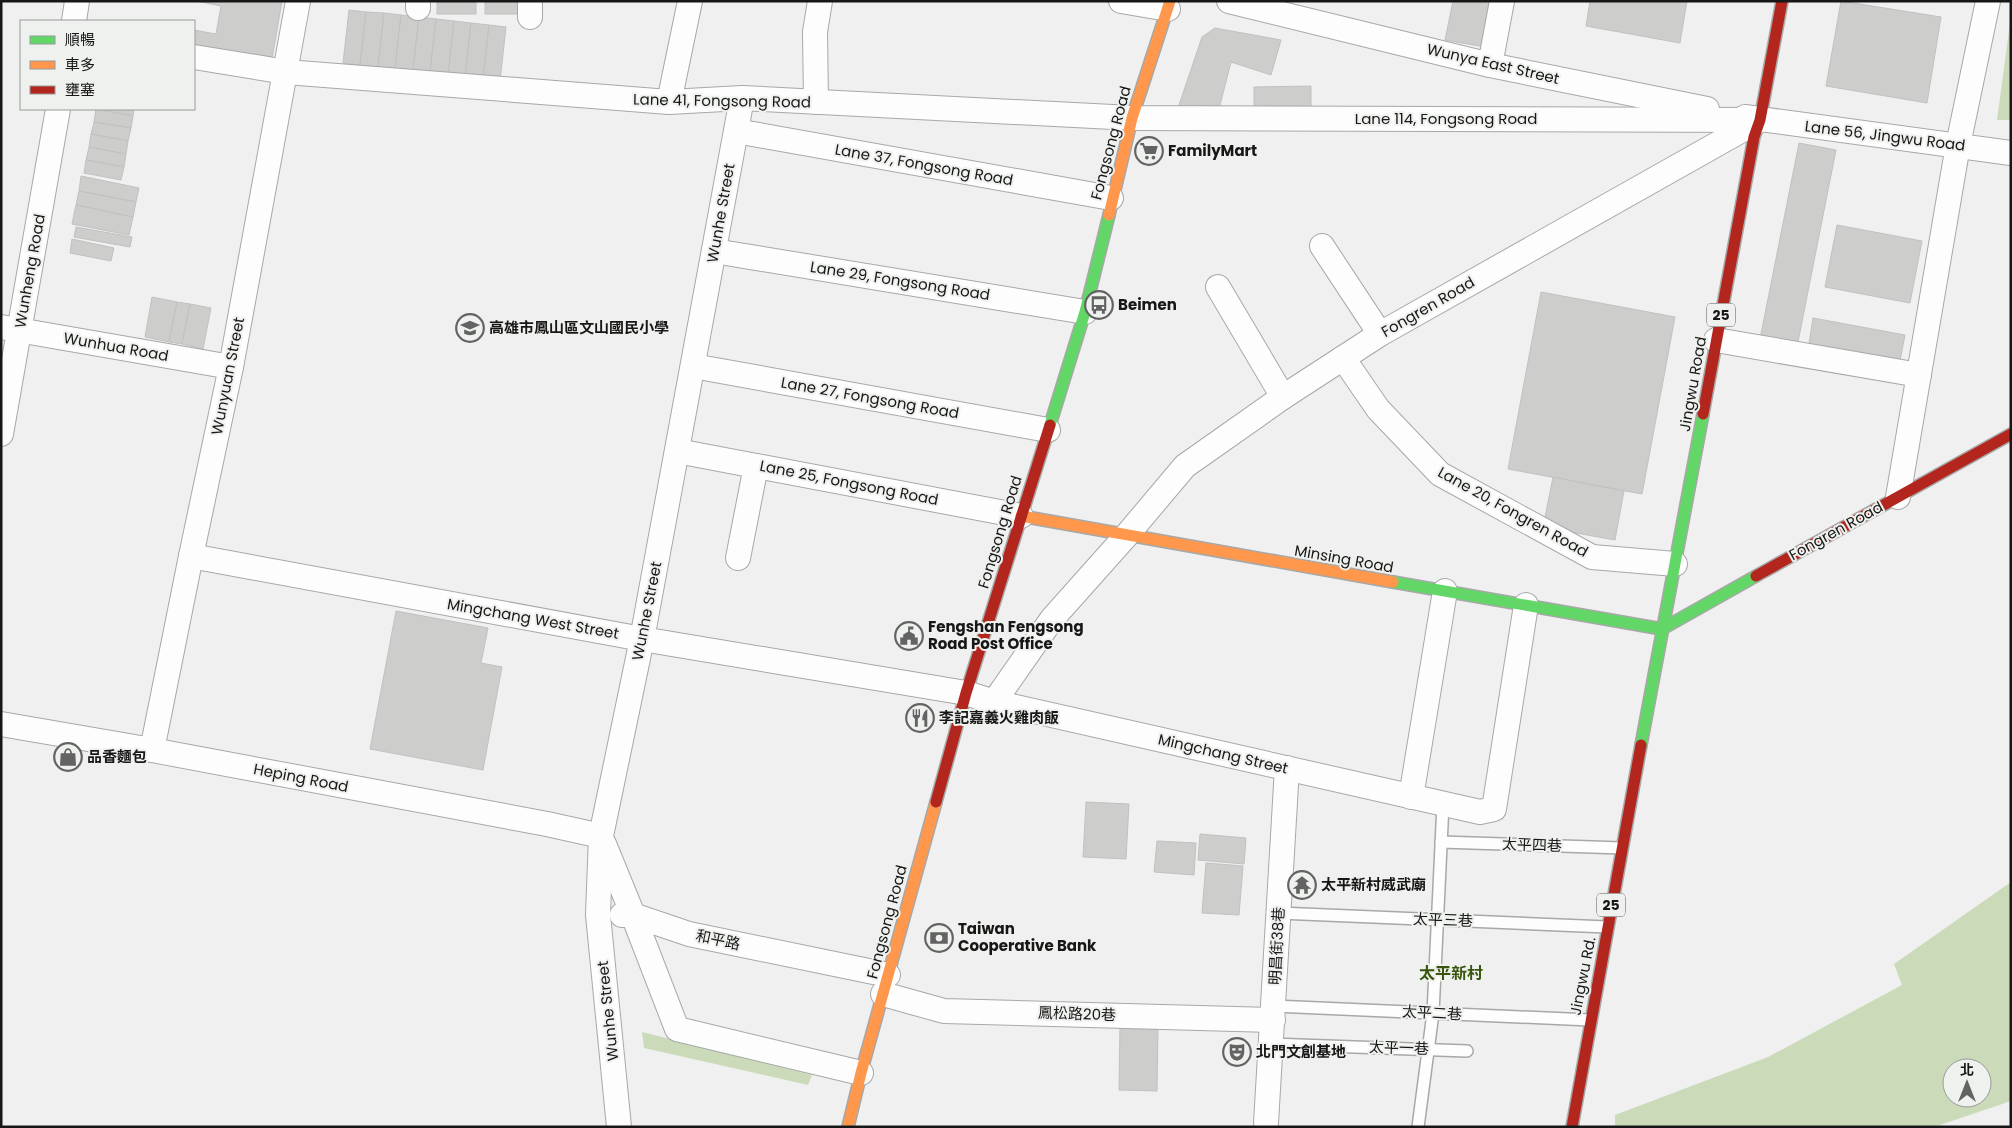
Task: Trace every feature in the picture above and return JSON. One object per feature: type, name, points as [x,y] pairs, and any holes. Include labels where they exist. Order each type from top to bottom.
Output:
[{"type":"street","points":[[74,20],[77,1]]},
{"type":"street","name":"Wunyuan Street","points":[[152,750],[190,556],[231,367],[298,1]]},
{"type":"street","points":[[669,102],[690,1]]},
{"type":"street","points":[[816,102],[816,32],[820,1]]},
{"type":"street","points":[[1121,1],[1169,5]]},
{"type":"street","name":"Wunya East Street","points":[[1229,1],[1490,65],[1760,120]]},
{"type":"street","points":[[1490,65],[1502,1]]},
{"type":"street","name":"Jingwu Road","points":[[1662,629],[1754,137],[1760,120],[1782,1]]},
{"type":"street","points":[[1898,497],[1958,145],[1988,1]]},
{"type":"street","name":"Fongsong Road","points":[[848,1127],[861,1073],[966,693],[1085,312],[1111,198],[1132,118],[1169,5]]},
{"type":"street","name":"Lane 41, Fongsong Road","points":[[195,57],[286,72],[669,102],[742,98],[1132,118]]},
{"type":"street","name":"Wunhe Street","points":[[619,1127],[598,915],[601,836],[642,639],[742,98]]},
{"type":"street","name":"Wunheng Road","points":[[1,434],[11,329],[58,110]]},
{"type":"street","name":"Lane 114, Fongsong Road","points":[[1132,118],[1760,120]]},
{"type":"street","name":"Lane 56, Jingwu Road","points":[[1760,120],[2011,153]]},
{"type":"street","name":"Fongren Road","points":[[994,702],[1052,619],[1185,466],[1283,397],[1380,334],[1760,120]]},
{"type":"street","name":"Lane 37, Fongsong Road","points":[[736,131],[1111,198]]},
{"type":"street","points":[[1322,246],[1380,334]]},
{"type":"street","name":"Lane 29, Fongsong Road","points":[[714,251],[1085,312]]},
{"type":"street","points":[[1218,287],[1283,397]]},
{"type":"street","name":"Wunhua Road","points":[[11,329],[231,367]]},
{"type":"street","points":[[1716,340],[1919,375]]},
{"type":"street","name":"Lane 20, Fongren Road","points":[[1343,358],[1378,410],[1440,474],[1592,557],[1674,564]]},
{"type":"street","name":"Lane 27, Fongsong Road","points":[[693,366],[1048,430]]},
{"type":"street","name":"Fongren Road","points":[[1662,629],[2011,434]]},
{"type":"street","name":"Lane 25, Fongsong Road","points":[[677,450],[1021,516]]},
{"type":"street","points":[[738,558],[756,466]]},
{"type":"street","name":"Minsing Road","points":[[1021,516],[1662,629]]},
{"type":"street","name":"Mingchang West Street","points":[[190,556],[642,639],[966,693]]},
{"type":"street","points":[[1411,797],[1445,591]]},
{"type":"street","name":"Mingchang Street","points":[[966,693],[994,702],[1480,812],[1494,809],[1526,605]]},
{"type":"street","name":"Jingwu Rd.","points":[[1572,1127],[1662,629]]},
{"type":"street","name":"Heping Road","points":[[1,724],[152,750],[537,822],[601,836]]},
{"type":"street","name":"明昌街38巷","points":[[1266,1123],[1287,768]]},
{"type":"street","points":[[601,836],[677,1028],[861,1073]]},
{"type":"street","name":"和平路","points":[[598,915],[633,915],[689,934],[885,985]]},
{"type":"street","name":"鳳松路20巷","points":[[885,985],[944,1011],[1273,1013]]},
{"type":"lane","points":[[1418,1127],[1433,1013],[1443,804]]},
{"type":"lane","name":"太平四巷","points":[[1441,842],[1622,848]]},
{"type":"lane","name":"太平三巷","points":[[1279,913],[1607,927]]},
{"type":"lane","name":"太平二巷","points":[[1273,1013],[1433,1013],[1590,1020]]},
{"type":"lane","name":"太平一巷","points":[[1271,1044],[1467,1051]]},
{"type":"green space","points":[[2011,16],[2011,120],[1997,120]]},
{"type":"green space","points":[[2011,882],[2011,1101],[1992,1107],[1992,1058],[1942,1058],[1942,1108],[1990,1108],[1934,1127],[1615,1127],[1615,1115],[1768,1057],[1902,985],[1894,964]]},
{"type":"green space","points":[[642,1032],[812,1075],[808,1085],[644,1048]]},
{"type":"building","points":[[196,1],[282,1],[271,65],[195,50],[195,30],[216,34],[221,6]]},
{"type":"building","points":[[1453,1],[1505,1],[1496,49],[1445,40]]},
{"type":"building","points":[[1590,1],[1687,1],[1680,43],[1586,26]]},
{"type":"building","points":[[1841,1],[1941,17],[1927,103],[1826,86]]},
{"type":"building","points":[[437,2],[476,2],[476,14],[437,14]]},
{"type":"building","points":[[485,2],[524,2],[524,14],[485,14]]},
{"type":"building","points":[[349,10],[366,12],[360,65],[343,63]]},
{"type":"building","points":[[366,12],[384,13],[378,67],[360,65]]},
{"type":"building","points":[[384,13],[401,15],[395,69],[378,67]]},
{"type":"building","points":[[401,15],[419,17],[413,71],[395,69]]},
{"type":"building","points":[[419,17],[436,19],[430,73],[413,71]]},
{"type":"building","points":[[436,19],[454,21],[448,75],[430,73]]},
{"type":"building","points":[[454,21],[471,23],[465,77],[448,75]]},
{"type":"building","points":[[471,23],[489,25],[483,79],[465,77]]},
{"type":"building","points":[[489,25],[506,27],[500,81],[483,79]]},
{"type":"building","points":[[1215,28],[1281,40],[1271,75],[1231,62],[1217,117],[1179,105],[1202,37]]},
{"type":"building","points":[[1311,86],[1311,117],[1254,117],[1254,87]]},
{"type":"building","points":[[96,110],[133,116],[131,128],[94,122]]},
{"type":"building","points":[[101,110],[134,110],[133,116]]},
{"type":"building","points":[[94,122],[131,128],[128,141],[91,134]]},
{"type":"building","points":[[91,134],[128,141],[126,154],[89,147]]},
{"type":"building","points":[[1799,143],[1836,150],[1797,347],[1760,339]]},
{"type":"building","points":[[89,147],[126,154],[124,167],[86,160]]},
{"type":"building","points":[[86,160],[124,167],[121,180],[84,173]]},
{"type":"building","points":[[81,176],[139,188],[136,202],[79,191]]},
{"type":"building","points":[[79,191],[136,202],[133,217],[76,205]]},
{"type":"building","points":[[76,205],[133,217],[129,235],[72,224]]},
{"type":"building","points":[[1837,225],[1922,241],[1910,303],[1825,287]]},
{"type":"building","points":[[76,227],[132,237],[130,247],[74,237]]},
{"type":"building","points":[[72,239],[114,248],[111,261],[70,253]]},
{"type":"building","points":[[1541,292],[1675,317],[1642,494],[1508,469]]},
{"type":"building","points":[[152,297],[177,302],[169,342],[145,337]]},
{"type":"building","points":[[177,302],[190,304],[182,344],[169,342]]},
{"type":"building","points":[[190,304],[211,308],[203,349],[182,344]]},
{"type":"building","points":[[1813,318],[1905,335],[1899,366],[1808,350]]},
{"type":"building","points":[[1553,477],[1624,491],[1615,540],[1543,527]]},
{"type":"building","points":[[396,611],[488,628],[481,663],[502,667],[483,770],[370,749]]},
{"type":"building","points":[[1086,802],[1129,804],[1126,859],[1083,857]]},
{"type":"building","points":[[1200,834],[1246,838],[1244,864],[1198,860]]},
{"type":"building","points":[[1157,841],[1196,843],[1194,875],[1154,872]]},
{"type":"building","points":[[1206,863],[1243,866],[1239,915],[1202,913]]},
{"type":"building","points":[[1120,1023],[1158,1024],[1157,1091],[1119,1090]]},
{"type":"traffic: fast","points":[[1050,425],[1085,312],[1109,215]]},
{"type":"traffic: fast","points":[[1641,745],[1703,414]]},
{"type":"traffic: fast","points":[[1393,582],[1662,629],[1756,576]]},
{"type":"traffic: slow","points":[[1109,215],[1132,118],[1170,1]]},
{"type":"traffic: slow","points":[[1021,516],[1393,582]]},
{"type":"traffic: slow","points":[[848,1127],[861,1073],[936,802]]},
{"type":"traffic: jam","points":[[1703,414],[1754,137],[1760,120],[1782,1]]},
{"type":"traffic: jam","points":[[936,802],[966,693],[1050,425]]},
{"type":"traffic: jam","points":[[1756,576],[2011,434]]},
{"type":"traffic: jam","points":[[1572,1127],[1641,745]]},
{"type":"place","name":"FamilyMart","points":[[1149,151]]},
{"type":"place","name":"Beimen","points":[[1099,305]]},
{"type":"place","name":"高雄市鳳山區文山國民小學","points":[[470,328]]},
{"type":"place","name":"Fengshan Fengsong Road Post Office","points":[[909,636]]},
{"type":"place","name":"李記嘉義火雞肉飯","points":[[920,718]]},
{"type":"place","name":"品香麵包","points":[[68,757]]},
{"type":"place","name":"太平新村威武廟","points":[[1302,885]]},
{"type":"place","name":"Taiwan Cooperative Bank","points":[[939,938]]},
{"type":"place","name":"北門文創基地","points":[[1237,1052]]},
{"type":"district","name":"太平新村","points":[[1451,973]]}]
